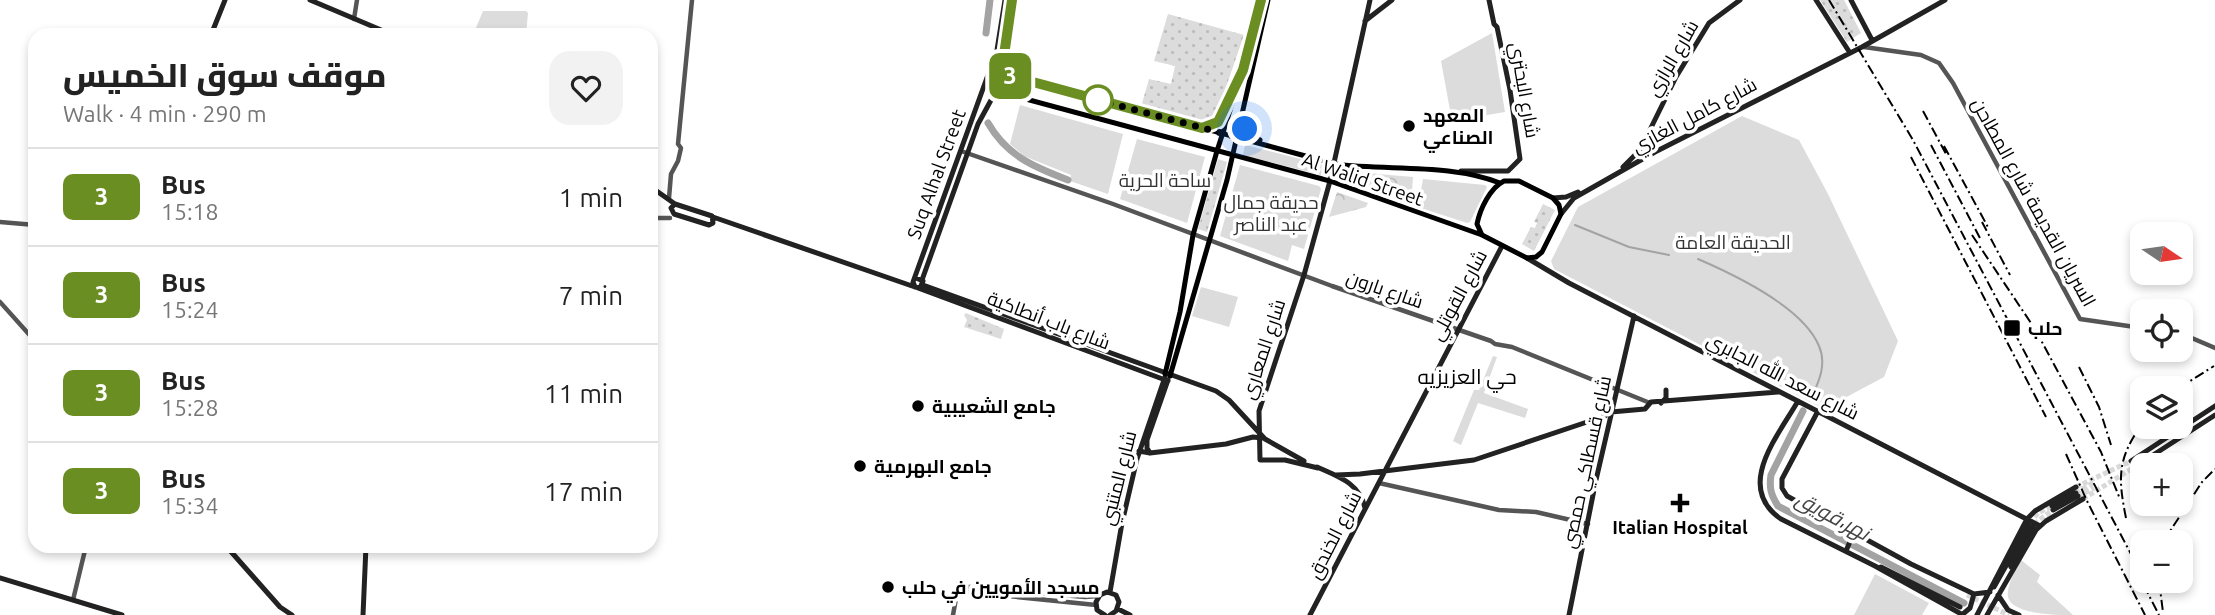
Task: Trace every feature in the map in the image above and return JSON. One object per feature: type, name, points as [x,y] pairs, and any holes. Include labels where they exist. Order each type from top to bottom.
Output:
[{"type":"main road","points":[[214,28],[225,0]]},
{"type":"main road","points":[[310,0],[376,28]]},
{"type":"main road","name":"Suq Alhal Street","points":[[920,284],[1000,38],[1005,0]]},
{"type":"main road","points":[[996,91],[1003,84],[1001,76],[1012,0]]},
{"type":"main road","points":[[1150,453],[1147,440],[1167,378],[1193,235],[1243,70],[1261,0]]},
{"type":"main road","name":"شارع المتنبي","points":[[1110,592],[1122,523],[1139,451],[1167,378],[1210,240],[1233,156],[1268,0]]},
{"type":"main road","points":[[1365,21],[1392,0]]},
{"type":"main road","name":"شارع البحتري","points":[[1455,171],[1508,171],[1520,159],[1507,77],[1489,0]]},
{"type":"main road","name":"شارع الرازي","points":[[1644,142],[1676,77],[1709,23],[1740,0]]},
{"type":"main road","points":[[1816,0],[1850,53]]},
{"type":"main road","points":[[1851,0],[1872,40]]},
{"type":"main road","name":"شارع كامل الغازي","points":[[1561,214],[1567,204],[1577,196],[1656,152],[1862,47],[1945,0]]},
{"type":"main road","points":[[1369,2],[1374,8],[1382,6]]},
{"type":"main road","name":"شارع المعاري","points":[[1260,444],[1259,411],[1304,275],[1335,164],[1369,2]]},
{"type":"main road","points":[[1202,128],[1218,122],[1243,70]]},
{"type":"main road","points":[[1091,98],[1087,116],[996,91],[988,87],[986,80],[991,74],[1010,76],[1335,164],[1455,171],[1500,183]]},
{"type":"main road","name":"Suq Alhal Street","points":[[920,284],[964,152],[996,91]]},
{"type":"main road","name":"Al Walid Street","points":[[1087,116],[1330,181],[1482,235]]},
{"type":"main road","points":[[1241,118],[1251,136],[1272,147]]},
{"type":"main road","points":[[1644,142],[1648,152],[1656,152]]},
{"type":"main road","name":"شارع كامل الغازي","points":[[1553,198],[1574,194],[1626,165],[1644,142]]},
{"type":"main road","points":[[1508,180],[1519,181],[1553,198],[1559,205],[1561,214],[1542,252],[1536,257],[1527,258],[1502,246],[1482,235],[1478,229],[1478,220],[1493,189],[1500,183],[1508,180]]},
{"type":"main road","points":[[658,192],[675,204],[903,281],[920,284]]},
{"type":"main road","points":[[675,204],[671,209],[674,214],[709,225],[713,222],[713,217]]},
{"type":"main road","name":"شارع القوتلي","points":[[1386,470],[1502,246]]},
{"type":"main road","name":"شارع سعد الله الجابري","points":[[1527,258],[1541,268],[2030,524],[2040,526]]},
{"type":"main road","name":"شارع باب أنطاكية","points":[[920,284],[1167,378]]},
{"type":"main road","name":"شارع باب أنطاكية","points":[[920,284],[1167,378]]},
{"type":"main road","name":"شارع قسطاكي حمصي","points":[[1569,615],[1616,388],[1634,316]]},
{"type":"main road","points":[[1167,378],[1225,396],[1261,436],[1358,490],[1365,508]]},
{"type":"main road","points":[[1661,403],[1666,398],[1665,390]]},
{"type":"main road","points":[[1333,474],[1360,474],[1474,460],[1611,412],[1645,410],[1650,403],[1780,392]]},
{"type":"main road","points":[[1798,401],[1764,461],[1759,476],[1760,492],[1774,515],[1847,550],[1963,614],[1970,608],[1971,595]]},
{"type":"main road","points":[[2142,453],[2215,405]]},
{"type":"main road","points":[[1818,411],[1782,480],[1782,488],[1787,496],[1853,536],[1971,595],[1990,592]]},
{"type":"main road","points":[[2156,453],[2215,415]]},
{"type":"main road","points":[[1139,451],[1150,453],[1237,442],[1261,436]]},
{"type":"main road","points":[[1237,442],[1260,444],[1260,460],[1285,460],[1318,468]]},
{"type":"main road","name":"شارع الخندق","points":[[1310,615],[1386,470]]},
{"type":"main road","points":[[2053,508],[2078,494]]},
{"type":"main road","points":[[1977,615],[2040,508],[2078,494]]},
{"type":"main road","points":[[1987,615],[2040,526],[2078,494]]},
{"type":"main road","points":[[2040,508],[2046,521]]},
{"type":"main road","points":[[1998,595],[2030,524]]},
{"type":"main road","points":[[1847,550],[1853,536]]},
{"type":"main road","points":[[232,553],[280,607],[292,615]]},
{"type":"main road","points":[[363,615],[366,553]]},
{"type":"main road","points":[[1875,566],[1888,569],[1960,607]]},
{"type":"main road","points":[[0,578],[122,615]]},
{"type":"main road","points":[[1110,592],[1118,598],[1118,608],[1104,615],[1096,605],[1098,596],[1110,592]]},
{"type":"main road","points":[[1998,595],[2008,610],[2019,615]]},
{"type":"main road","points":[[1118,608],[1130,615]]},
{"type":"main road","points":[[2002,615],[2008,610]]},
{"type":"street","points":[[354,19],[357,0]]},
{"type":"street","points":[[668,198],[671,174],[681,148],[678,144],[681,94],[692,0]]},
{"type":"street","points":[[1862,47],[1890,50],[1883,34]]},
{"type":"street","name":"السريان القديمة شارع المطاحن","points":[[1890,50],[1921,55],[1939,63],[1953,83],[2080,319],[2130,326]]},
{"type":"street","name":"شارع بارون","points":[[964,152],[1495,344],[1512,347],[1650,403]]},
{"type":"street","points":[[658,218],[670,218]]},
{"type":"street","points":[[0,222],[28,224]]},
{"type":"street","points":[[0,302],[28,333]]},
{"type":"street","points":[[2193,339],[2215,348]]},
{"type":"street","points":[[1379,483],[1499,510],[1536,512],[1588,524]]},
{"type":"street","points":[[73,600],[84,553]]},
{"type":"street","points":[[958,586],[1098,596]]},
{"type":"street","points":[[958,586],[1096,605]]},
{"type":"street","points":[[953,615],[958,586]]},
{"type":"green space","points":[[1820,0],[1844,0],[1861,33],[1847,42]]},
{"type":"green space","points":[[483,11],[528,13],[527,28],[476,28]]},
{"type":"green space","points":[[1168,14],[1244,35],[1215,119],[1205,124],[1141,107],[1149,79],[1171,84],[1175,66],[1154,61]]},
{"type":"green space","points":[[1492,33],[1505,112],[1452,121],[1441,61]]},
{"type":"green space","points":[[1020,105],[1123,134],[1108,194],[1070,181],[1071,175],[1024,156],[1010,144]]},
{"type":"green space","name":"الحديقة العامة","points":[[1742,116],[1799,140],[1828,194],[1898,341],[1884,377],[1824,409],[1554,269],[1551,261],[1578,207]]},
{"type":"green space","name":"ساحة الحرية","points":[[1137,139],[1205,157],[1187,223],[1120,199]]},
{"type":"green space","points":[[1245,145],[1324,165],[1321,175],[1243,155]]},
{"type":"green space","points":[[1218,159],[1227,162],[1207,232],[1198,229]]},
{"type":"green space","name":"حديقة جمال عبد الناصر","points":[[1240,165],[1319,186],[1321,189],[1304,249],[1292,245],[1288,261],[1220,236]]},
{"type":"green space","points":[[1344,171],[1413,177],[1411,203],[1342,180]]},
{"type":"green space","points":[[1423,179],[1487,187],[1470,222],[1467,223],[1418,207]]},
{"type":"green space","points":[[1337,192],[1368,203],[1366,207],[1329,217]]},
{"type":"green space","points":[[1543,204],[1555,210],[1534,251],[1522,244],[1531,227],[1535,228],[1537,223],[1534,222]]},
{"type":"green space","points":[[1201,287],[1238,297],[1229,327],[1192,316]]},
{"type":"green space","points":[[966,313],[1004,329],[1001,339],[964,327]]},
{"type":"green space","points":[[1493,356],[1497,357],[1484,393],[1528,409],[1525,418],[1478,403],[1461,445],[1453,441],[1474,390],[1479,390]]},
{"type":"green space","points":[[2021,560],[2040,575],[2037,582],[2073,615],[2032,612],[2014,605],[2009,599],[2008,591]]},
{"type":"green space","points":[[1875,574],[1929,603],[1922,615],[1854,615]]},
{"type":"waterway","points":[[986,33],[990,0]]},
{"type":"waterway","points":[[988,123],[1004,144],[1022,159],[1068,180]]},
{"type":"waterway","name":"نهر قويق","points":[[1575,225],[1629,247],[1669,255]]},
{"type":"waterway","name":"نهر قويق","points":[[1698,259],[1766,294],[1799,318],[1811,332],[1819,346],[1822,359],[1819,379],[1811,398]]},
{"type":"waterway","name":"نهر قويق","points":[[1803,411],[1771,475],[1771,491],[1778,506],[1964,603]]},
{"type":"tunnel","points":[[2076,487],[2130,461]]},
{"type":"tunnel","points":[[2083,499],[2130,470]]},
{"type":"tunnel","points":[[2076,493],[2094,482]]},
{"type":"tunnel","points":[[2078,496],[2094,488]]},
{"type":"tunnel","points":[[2030,523],[2038,513],[2052,506]]},
{"type":"tunnel","points":[[2034,524],[2053,510]]},
{"type":"tunnel","points":[[1967,595],[2009,615]]},
{"type":"railway","points":[[1829,0],[1913,140],[2130,552]]},
{"type":"railway","points":[[1923,111],[1946,154]]},
{"type":"railway","points":[[1931,145],[1981,240]]},
{"type":"railway","points":[[1944,146],[1989,229]]},
{"type":"railway","points":[[1911,157],[2046,417]]},
{"type":"railway","points":[[1982,222],[2010,275]]},
{"type":"railway","points":[[1972,235],[2035,329],[2101,452],[2120,499]]},
{"type":"railway","points":[[2193,379],[2214,366]]},
{"type":"railway","points":[[2079,367],[2099,407],[2111,445]]},
{"type":"railway","points":[[2126,518],[2121,480],[2124,459],[2132,439]]},
{"type":"railway","points":[[2066,454],[2145,615]]},
{"type":"railway","points":[[2171,530],[2202,482],[2215,469]]},
{"type":"railway","points":[[2148,593],[2159,615]]},
{"type":"railway","points":[[2161,593],[2163,612]]},
{"type":"bus line","name":"3","points":[[1012,0],[1001,76],[1010,76],[1207,128],[1218,122],[1243,70],[1261,0]]},
{"type":"place","name":"المعهد الصناعي","points":[[1409,126]]},
{"type":"place","name":"حلب","points":[[2012,328]]},
{"type":"place","name":"جامع الشعيبية","points":[[918,406]]},
{"type":"place","name":"جامع البهرمية","points":[[860,466]]},
{"type":"place","name":"Italian Hospital","points":[[1680,503]]},
{"type":"place","name":"مسجد الأمويين في حلب","points":[[888,587]]},
{"type":"district","name":"حي العزيزيه","points":[[1467,376]]},
{"type":"route","points":[[1098,100],[1237,137],[1241,118],[1245,129]]}]
